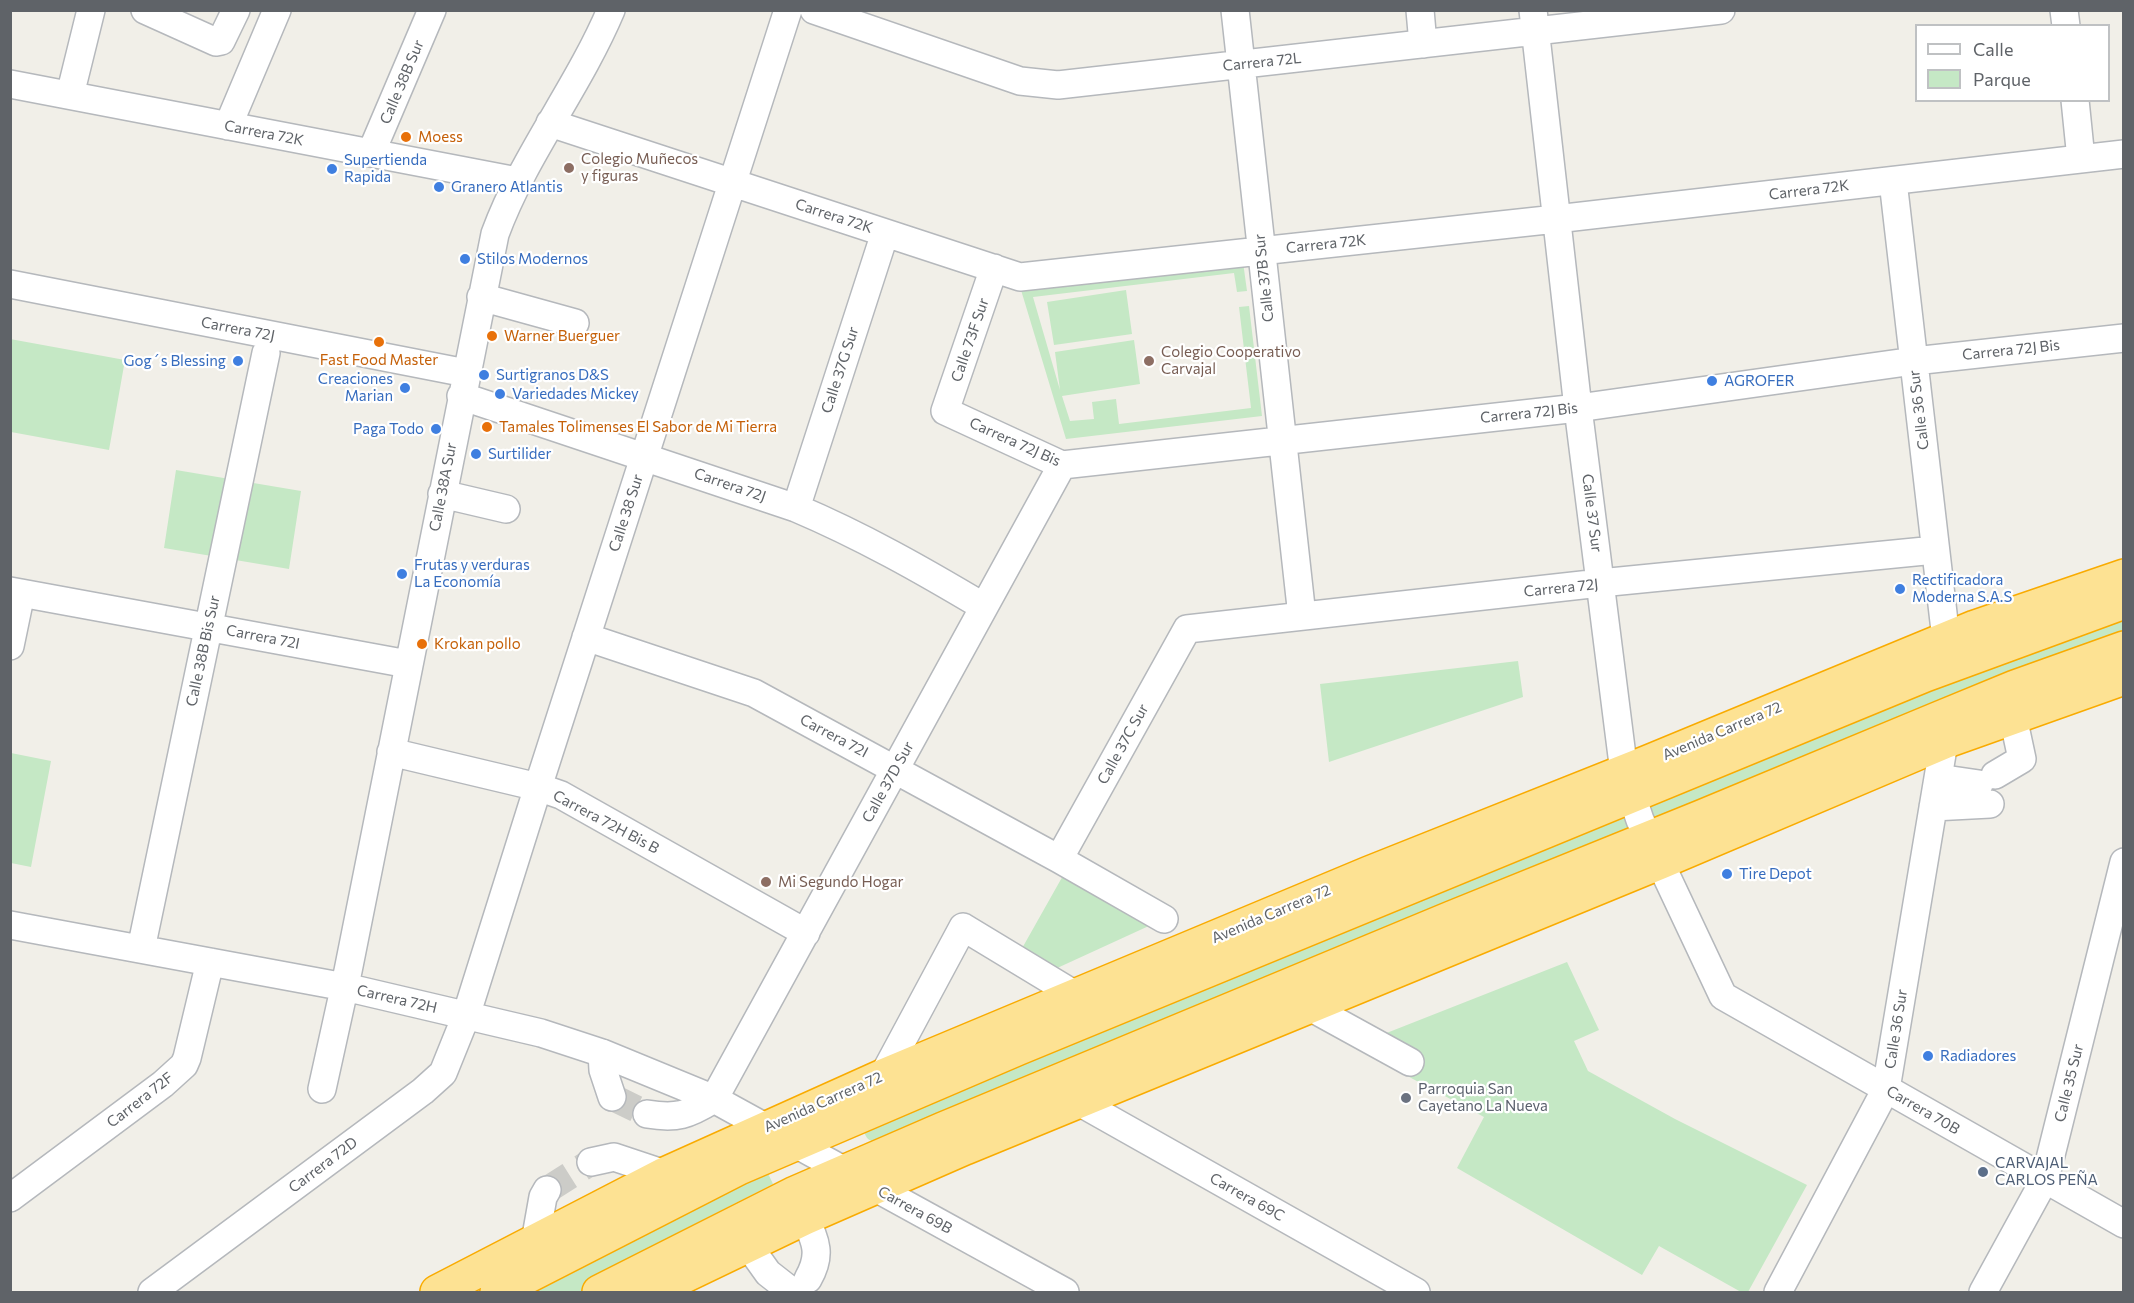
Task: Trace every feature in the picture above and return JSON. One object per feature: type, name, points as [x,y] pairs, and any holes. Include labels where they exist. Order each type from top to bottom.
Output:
[{"type":"highway","name":"Avenida Carrera 72","points":[[497,1293],[716,1179],[1019,1048],[1391,893],[1946,639],[2016,611],[2124,576]]},
{"type":"highway","points":[[2076,618],[2124,587]]},
{"type":"highway","name":"Avenida Carrera 72","points":[[437,1293],[665,1174],[766,1128],[883,1076],[1315,896],[2124,602]]},
{"type":"highway","points":[[651,1293],[805,1218],[859,1179],[1451,918],[1655,850],[2013,717],[2116,660]]},
{"type":"highway","points":[[599,1293],[793,1194],[859,1179],[1079,1102],[1517,921],[1655,850],[1937,719],[2116,660]]},
{"type":"highway","points":[[1315,896],[1391,893]]},
{"type":"highway","points":[[1451,918],[1517,921]]},
{"type":"street","points":[[70,94],[91,10]]},
{"type":"street","points":[[145,10],[216,42],[221,41],[236,10]]},
{"type":"street","points":[[228,126],[277,10]]},
{"type":"street","name":"Calle 38B Sur","points":[[371,153],[432,10]]},
{"type":"street","name":"Calle 38A Sur","points":[[321,1089],[345,987],[463,385],[495,234],[517,181],[594,46],[611,10]]},
{"type":"street","name":"Calle 38 Sur","points":[[466,1016],[788,10]]},
{"type":"street","name":"Carrera 72L","points":[[814,10],[1020,81],[1058,85],[1423,44],[1534,21],[1721,10]]},
{"type":"street","name":"Calle 37B Sur","points":[[1235,10],[1302,616]]},
{"type":"street","points":[[1420,10],[1423,44]]},
{"type":"street","name":"Calle 37 Sur","points":[[1534,21],[1578,408],[1628,784],[1655,850],[1723,996]]},
{"type":"street","name":"Carrera 72K","points":[[10,84],[517,181]]},
{"type":"street","points":[[2074,102],[2081,159]]},
{"type":"street","name":"Carrera 72K","points":[[550,123],[1020,277],[2124,154]]},
{"type":"street","name":"Calle 36 Sur","points":[[1893,181],[1946,639]]},
{"type":"street","name":"Calle 37G Sur","points":[[796,508],[885,232]]},
{"type":"street","name":"Calle 73F Sur","points":[[945,411],[994,268]]},
{"type":"street","name":"Carrera 72J","points":[[10,284],[463,385],[644,456],[796,508],[846,529],[896,555],[984,607]]},
{"type":"street","points":[[481,297],[575,323]]},
{"type":"street","name":"Carrera 72J Bis","points":[[945,411],[1062,465],[1578,408],[1914,361],[2124,338]]},
{"type":"street","name":"Calle 38B Bis Sur","points":[[141,949],[266,353]]},
{"type":"street","name":"Calle 37D Sur","points":[[714,1099],[1062,465]]},
{"type":"street","points":[[442,494],[506,509]]},
{"type":"street","name":"Carrera 72J","points":[[1187,629],[1600,583],[1935,550]]},
{"type":"street","points":[[10,646],[16,592]]},
{"type":"street","name":"Carrera 72I","points":[[16,592],[408,664]]},
{"type":"street","name":"Calle 37C Sur","points":[[1059,859],[1187,629]]},
{"type":"street","name":"Carrera 72I","points":[[586,637],[754,693],[1059,859],[1164,919]]},
{"type":"street","points":[[1933,807],[1992,789],[2022,759],[2013,717]]},
{"type":"street","name":"Calle 36 Sur","points":[[1778,1293],[1886,1089],[1944,742]]},
{"type":"street","name":"Carrera 72H Bis B","points":[[391,752],[538,787],[561,795],[806,933]]},
{"type":"street","points":[[1938,778],[1992,789]]},
{"type":"street","name":"Calle 35 Sur","points":[[1983,1293],[2045,1179],[2124,862]]},
{"type":"street","name":"Carrera 72H","points":[[10,925],[345,987],[541,1033],[602,1053],[714,1099],[766,1128]]},
{"type":"street","points":[[883,1076],[963,927],[1077,996]]},
{"type":"street","name":"Carrera 72F","points":[[10,1198],[163,1084],[184,1065],[210,962]]},
{"type":"street","name":"Carrera 70B","points":[[1723,996],[2124,1224]]},
{"type":"street","points":[[1310,1007],[1410,1062]]},
{"type":"street","name":"Carrera 72D","points":[[152,1293],[436,1080],[448,1064],[466,1016]]},
{"type":"street","points":[[602,1053],[603,1070],[612,1097]]},
{"type":"street","points":[[646,1114],[667,1118],[694,1111],[714,1099]]},
{"type":"street","name":"Carrera 69C","points":[[1079,1102],[1416,1293]]},
{"type":"street","name":"Carrera 69B","points":[[766,1128],[1065,1293]]},
{"type":"street","points":[[591,1162],[614,1156],[665,1174]]},
{"type":"street","points":[[535,1242],[537,1222],[547,1190]]},
{"type":"street","points":[[748,1245],[768,1273],[796,1288],[816,1266],[813,1237],[805,1218]]},
{"type":"green space","points":[[1243,262],[1247,291],[1237,292],[1234,273],[1033,297],[1060,390],[1055,352],[1134,340],[1140,384],[1062,396],[1070,421],[1094,419],[1092,402],[1116,399],[1119,424],[1251,408],[1239,307],[1249,306],[1262,416],[1066,439],[1021,290]]},
{"type":"green space","points":[[1126,290],[1132,334],[1054,345],[1047,302]]},
{"type":"green space","points":[[10,339],[125,360],[109,450],[11,432]]},
{"type":"green space","points":[[176,470],[301,491],[289,569],[164,548]]},
{"type":"green space","points":[[2123,609],[2123,637],[1652,824],[1642,798]]},
{"type":"green space","points":[[1518,661],[1523,697],[1329,762],[1320,684]]},
{"type":"green space","points":[[11,753],[51,761],[31,867],[11,863]]},
{"type":"green space","points":[[1624,807],[1633,832],[874,1142],[865,1135],[864,1130]]},
{"type":"green space","points":[[1069,865],[1164,919],[1042,975],[1016,959]]},
{"type":"green space","points":[[1567,962],[1599,1030],[1574,1041],[1588,1071],[1675,1119],[1807,1185],[1748,1292],[1741,1292],[1659,1246],[1642,1275],[1457,1168],[1484,1117],[1370,1056],[1384,1034]]},
{"type":"green space","points":[[766,1169],[773,1184],[677,1233],[657,1254],[583,1292],[527,1292]]},
{"type":"tunnel","points":[[612,1097],[647,1114]]},
{"type":"tunnel","points":[[547,1190],[591,1162]]},
{"type":"place","name":"Moess","points":[[406,137]]},
{"type":"place","name":"Colegio Muñecos y figuras","points":[[569,168]]},
{"type":"place","name":"Supertienda Rapida","points":[[332,169]]},
{"type":"place","name":"Granero Atlantis","points":[[439,187]]},
{"type":"place","name":"Stilos Modernos","points":[[465,259]]},
{"type":"place","name":"Warner Buerguer","points":[[492,336]]},
{"type":"place","name":"Fast Food Master","points":[[379,342]]},
{"type":"place","name":"Gog´s Blessing","points":[[238,361]]},
{"type":"place","name":"Colegio Cooperativo Carvajal","points":[[1149,361]]},
{"type":"place","name":"Surtigranos D&S","points":[[484,375]]},
{"type":"place","name":"AGROFER","points":[[1712,381]]},
{"type":"place","name":"Creaciones Marian","points":[[405,388]]},
{"type":"place","name":"Variedades Mickey","points":[[500,394]]},
{"type":"place","name":"Tamales Tolimenses El Sabor de Mi Tierra","points":[[487,427]]},
{"type":"place","name":"Paga Todo","points":[[436,429]]},
{"type":"place","name":"Surtilider","points":[[476,454]]},
{"type":"place","name":"Frutas y verduras La Economía","points":[[402,574]]},
{"type":"place","name":"Rectificadora Moderna S.A.S","points":[[1900,589]]},
{"type":"place","name":"Krokan pollo","points":[[422,644]]},
{"type":"place","name":"Tire Depot","points":[[1727,874]]},
{"type":"place","name":"Mi Segundo Hogar","points":[[766,882]]},
{"type":"place","name":"Radiadores","points":[[1928,1056]]},
{"type":"place","name":"Parroquia San Cayetano La Nueva","points":[[1406,1098]]},
{"type":"place","name":"CARVAJAL CARLOS PEÑA","points":[[1983,1172]]}]
